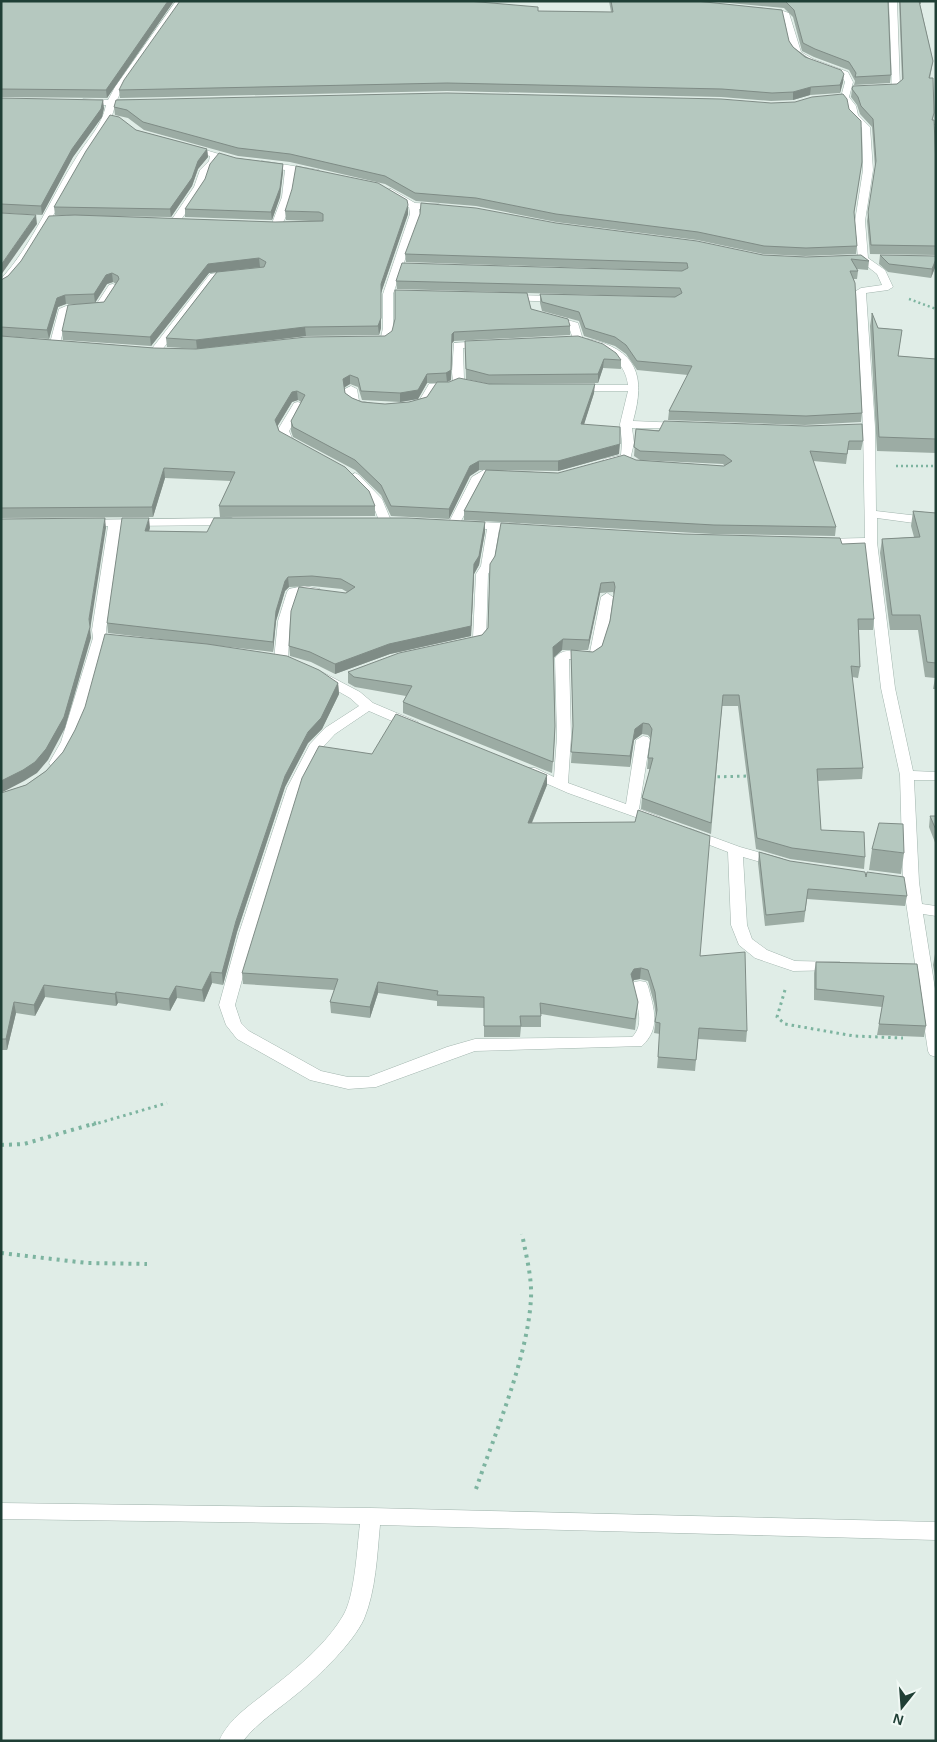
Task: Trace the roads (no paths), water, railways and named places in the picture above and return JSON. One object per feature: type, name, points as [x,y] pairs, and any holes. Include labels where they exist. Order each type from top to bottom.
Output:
[{"type":"street","points":[[1,285],[14,272],[42,219],[80,158],[113,119],[111,103],[128,74],[180,1]]},
{"type":"street","points":[[872,88],[896,87],[893,1]]},
{"type":"street","points":[[756,10],[780,12],[786,15],[792,29],[796,52],[802,58],[845,74],[849,82],[846,93],[854,116],[866,127],[868,170],[860,221],[858,259]]},
{"type":"street","points":[[75,102],[141,102]]},
{"type":"street","points":[[177,145],[249,163],[290,167],[327,174]]},
{"type":"street","points":[[175,222],[199,187],[201,178],[216,155]]},
{"type":"street","points":[[275,226],[287,201],[291,177],[290,167]]},
{"type":"street","points":[[382,188],[413,206],[449,208]]},
{"type":"street","points":[[360,340],[385,340],[392,294],[415,214],[413,206]]},
{"type":"street","points":[[42,219],[61,219]]},
{"type":"street","points":[[858,259],[882,258]]},
{"type":"street","points":[[858,259],[881,272],[888,287],[861,291],[871,542],[888,688],[907,775],[911,882],[935,1045]]},
{"type":"street","points":[[168,354],[149,352],[214,276],[243,273]]},
{"type":"street","points":[[55,344],[62,311],[100,308],[113,287]]},
{"type":"street","points":[[496,297],[572,299]]},
{"type":"street","points":[[533,299],[536,313],[574,326],[574,340],[593,342],[610,348],[626,363],[634,388],[626,424],[631,461],[615,458],[601,463]]},
{"type":"street","points":[[459,382],[456,372],[458,345],[496,343]]},
{"type":"street","points":[[397,407],[420,405],[433,386],[449,387],[459,382],[489,389]]},
{"type":"street","points":[[568,388],[634,388]]},
{"type":"street","points":[[351,389],[351,397],[355,404],[374,406]]},
{"type":"street","points":[[298,405],[283,431],[287,440],[310,452]]},
{"type":"street","points":[[626,424],[696,427]]},
{"type":"street","points":[[342,468],[350,473],[376,499],[381,523],[400,522]]},
{"type":"street","points":[[512,475],[484,474],[478,477],[449,523],[530,529]]},
{"type":"street","points":[[870,514],[936,522]]},
{"type":"street","points":[[77,523],[240,522]]},
{"type":"street","points":[[47,774],[60,759],[68,742],[100,638],[99,630],[115,523]]},
{"type":"street","points":[[454,647],[479,640],[482,574],[487,566],[494,526]]},
{"type":"street","points":[[812,543],[871,542]]},
{"type":"street","points":[[281,659],[284,621],[293,592],[304,590],[330,594]]},
{"type":"street","points":[[562,784],[564,737],[562,658],[566,654],[591,657],[596,653],[608,597]]},
{"type":"street","points":[[100,638],[118,640]]},
{"type":"street","points":[[266,658],[281,659],[301,666],[334,682],[368,706],[424,730]]},
{"type":"street","points":[[334,682],[352,674]]},
{"type":"street","points":[[368,706],[330,732],[315,747],[294,788],[247,932],[227,1005],[234,1025],[243,1035],[316,1076],[348,1082],[370,1083],[453,1051],[475,1045],[636,1042],[644,1036],[648,1024],[640,986]]},
{"type":"street","points":[[632,811],[643,740]]},
{"type":"street","points":[[517,766],[735,850],[789,865]]},
{"type":"street","points":[[907,775],[936,776]]},
{"type":"street","points":[[735,850],[739,925],[745,941],[761,954],[793,966],[846,966]]},
{"type":"street","points":[[893,879],[911,882]]},
{"type":"street","points":[[914,908],[936,911]]},
{"type":"street","points":[[904,968],[923,968]]},
{"type":"street","points":[[1,1511],[466,1518],[936,1531]]},
{"type":"street","points":[[230,1741],[242,1725],[292,1685],[329,1650],[354,1617],[364,1580],[371,1516]]}]
